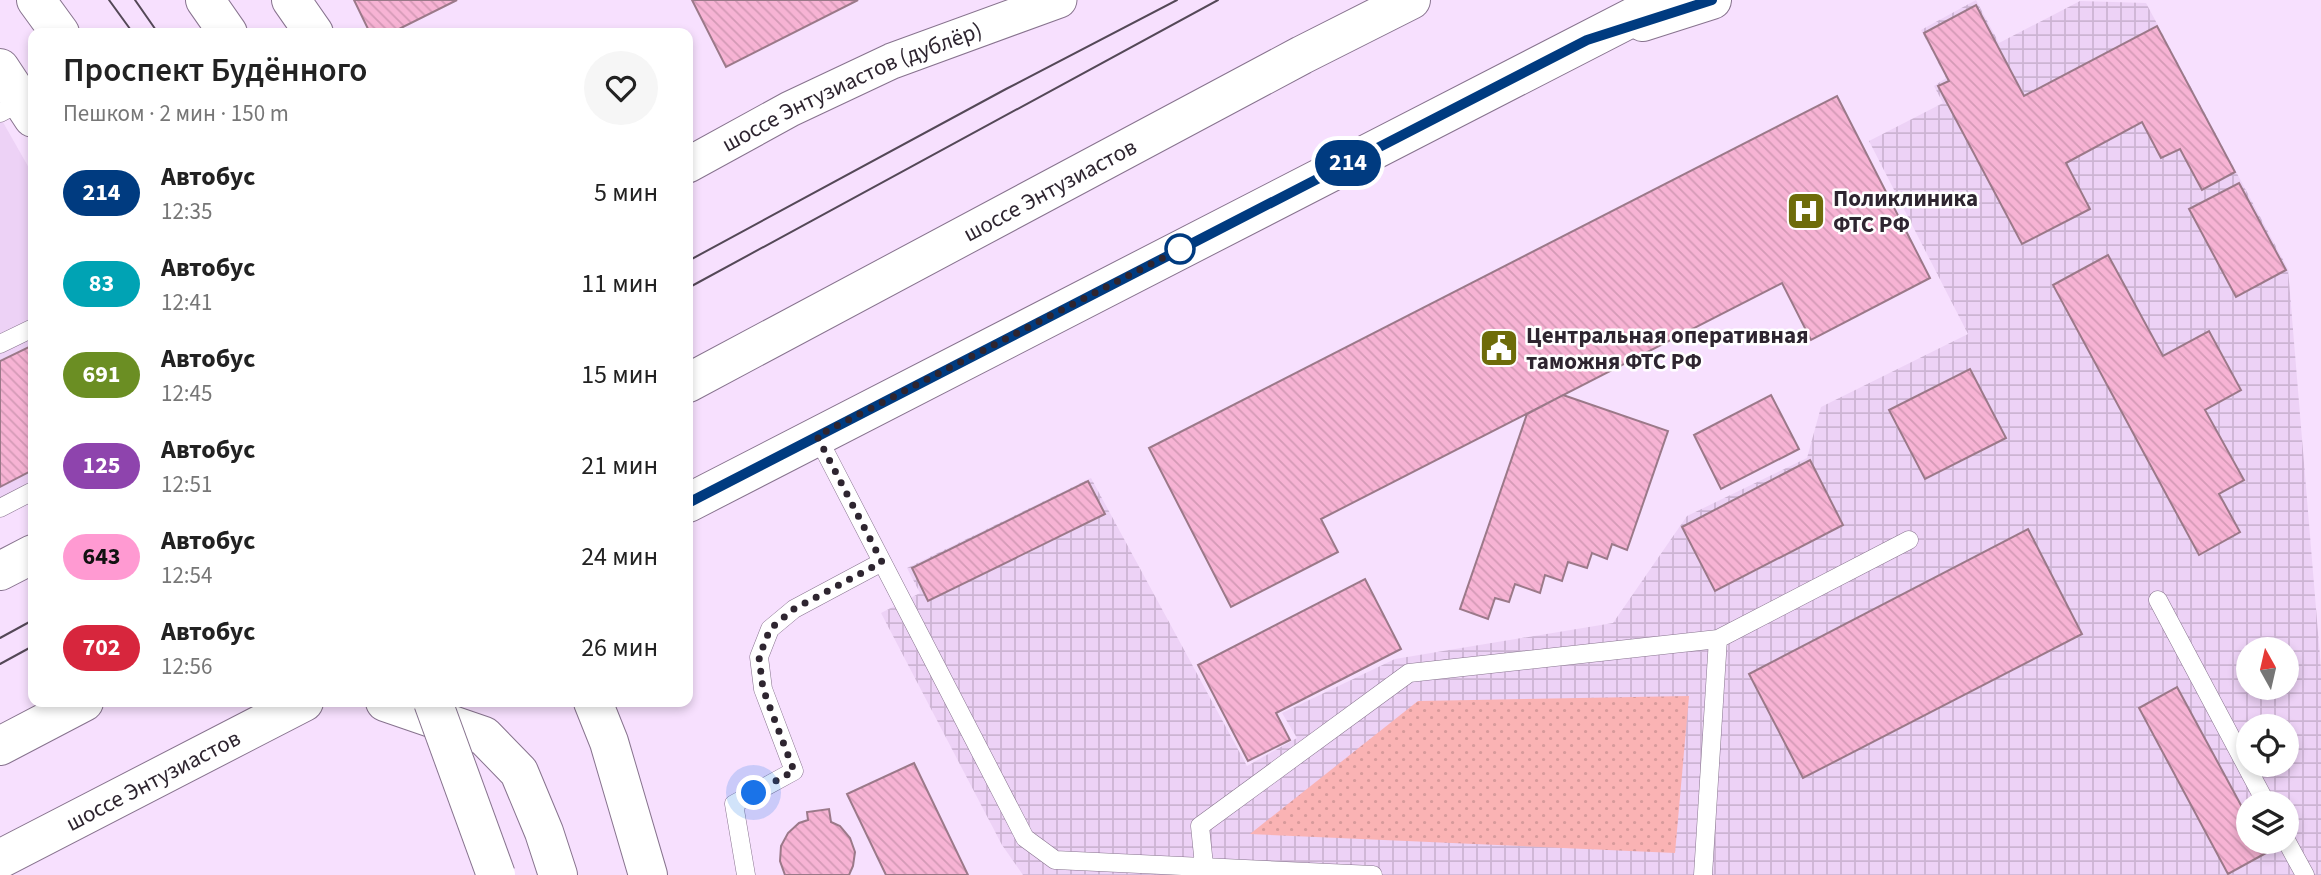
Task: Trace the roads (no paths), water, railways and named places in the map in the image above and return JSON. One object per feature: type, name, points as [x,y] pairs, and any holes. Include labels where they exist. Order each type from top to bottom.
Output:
[{"type":"main road","points":[[36,0],[56,28]]},
{"type":"main road","points":[[205,0],[225,28]]},
{"type":"main road","points":[[284,0],[285,28]]},
{"type":"main road","points":[[291,0],[311,28]]},
{"type":"main road","name":"шоссе Энтузиастов","points":[[693,380],[1411,0]]},
{"type":"main road","points":[[693,500],[1666,0]]},
{"type":"main road","points":[[1587,40],[1712,0]]},
{"type":"main road","points":[[0,68],[19,110]]},
{"type":"main road","points":[[0,571],[28,557]]},
{"type":"main road","points":[[0,746],[74,707]]},
{"type":"main road","name":"шоссе Энтузиастов","points":[[0,859],[293,707]]},
{"type":"main road","points":[[400,707],[484,736],[519,772],[544,832],[558,875]]},
{"type":"main road","points":[[435,707],[496,875]]},
{"type":"main road","points":[[595,707],[609,742],[648,875]]},
{"type":"street","name":"шоссе Энтузиастов (дублёр)","points":[[693,162],[790,109],[892,61],[1059,0]]},
{"type":"lane","points":[[0,344],[28,330]]},
{"type":"lane","points":[[817,436],[1025,838],[1055,860],[1204,871],[1373,875]]},
{"type":"lane","points":[[0,508],[28,494]]},
{"type":"lane","points":[[1204,871],[1200,826],[1409,673],[1718,639],[1909,540]]},
{"type":"lane","points":[[746,875],[733,804],[794,771],[763,689],[759,657],[770,629],[794,609],[882,562]]},
{"type":"lane","points":[[2158,600],[2260,791]]},
{"type":"lane","points":[[1703,875],[1718,639]]},
{"type":"lane","points":[[2294,854],[2305,875]]},
{"type":"tram line","points":[[109,0],[129,28]]},
{"type":"tram line","points":[[135,0],[155,28]]},
{"type":"tram line","points":[[693,258],[1177,0]]},
{"type":"tram line","points":[[693,285],[1218,0]]},
{"type":"tram line","points":[[0,638],[28,623]]},
{"type":"tram line","points":[[0,664],[28,649]]},
{"type":"place","name":"Поликлиника ФТС РФ","points":[[1806,211]]},
{"type":"place","name":"Центральная оперативная таможня ФТС РФ","points":[[1499,348]]}]
